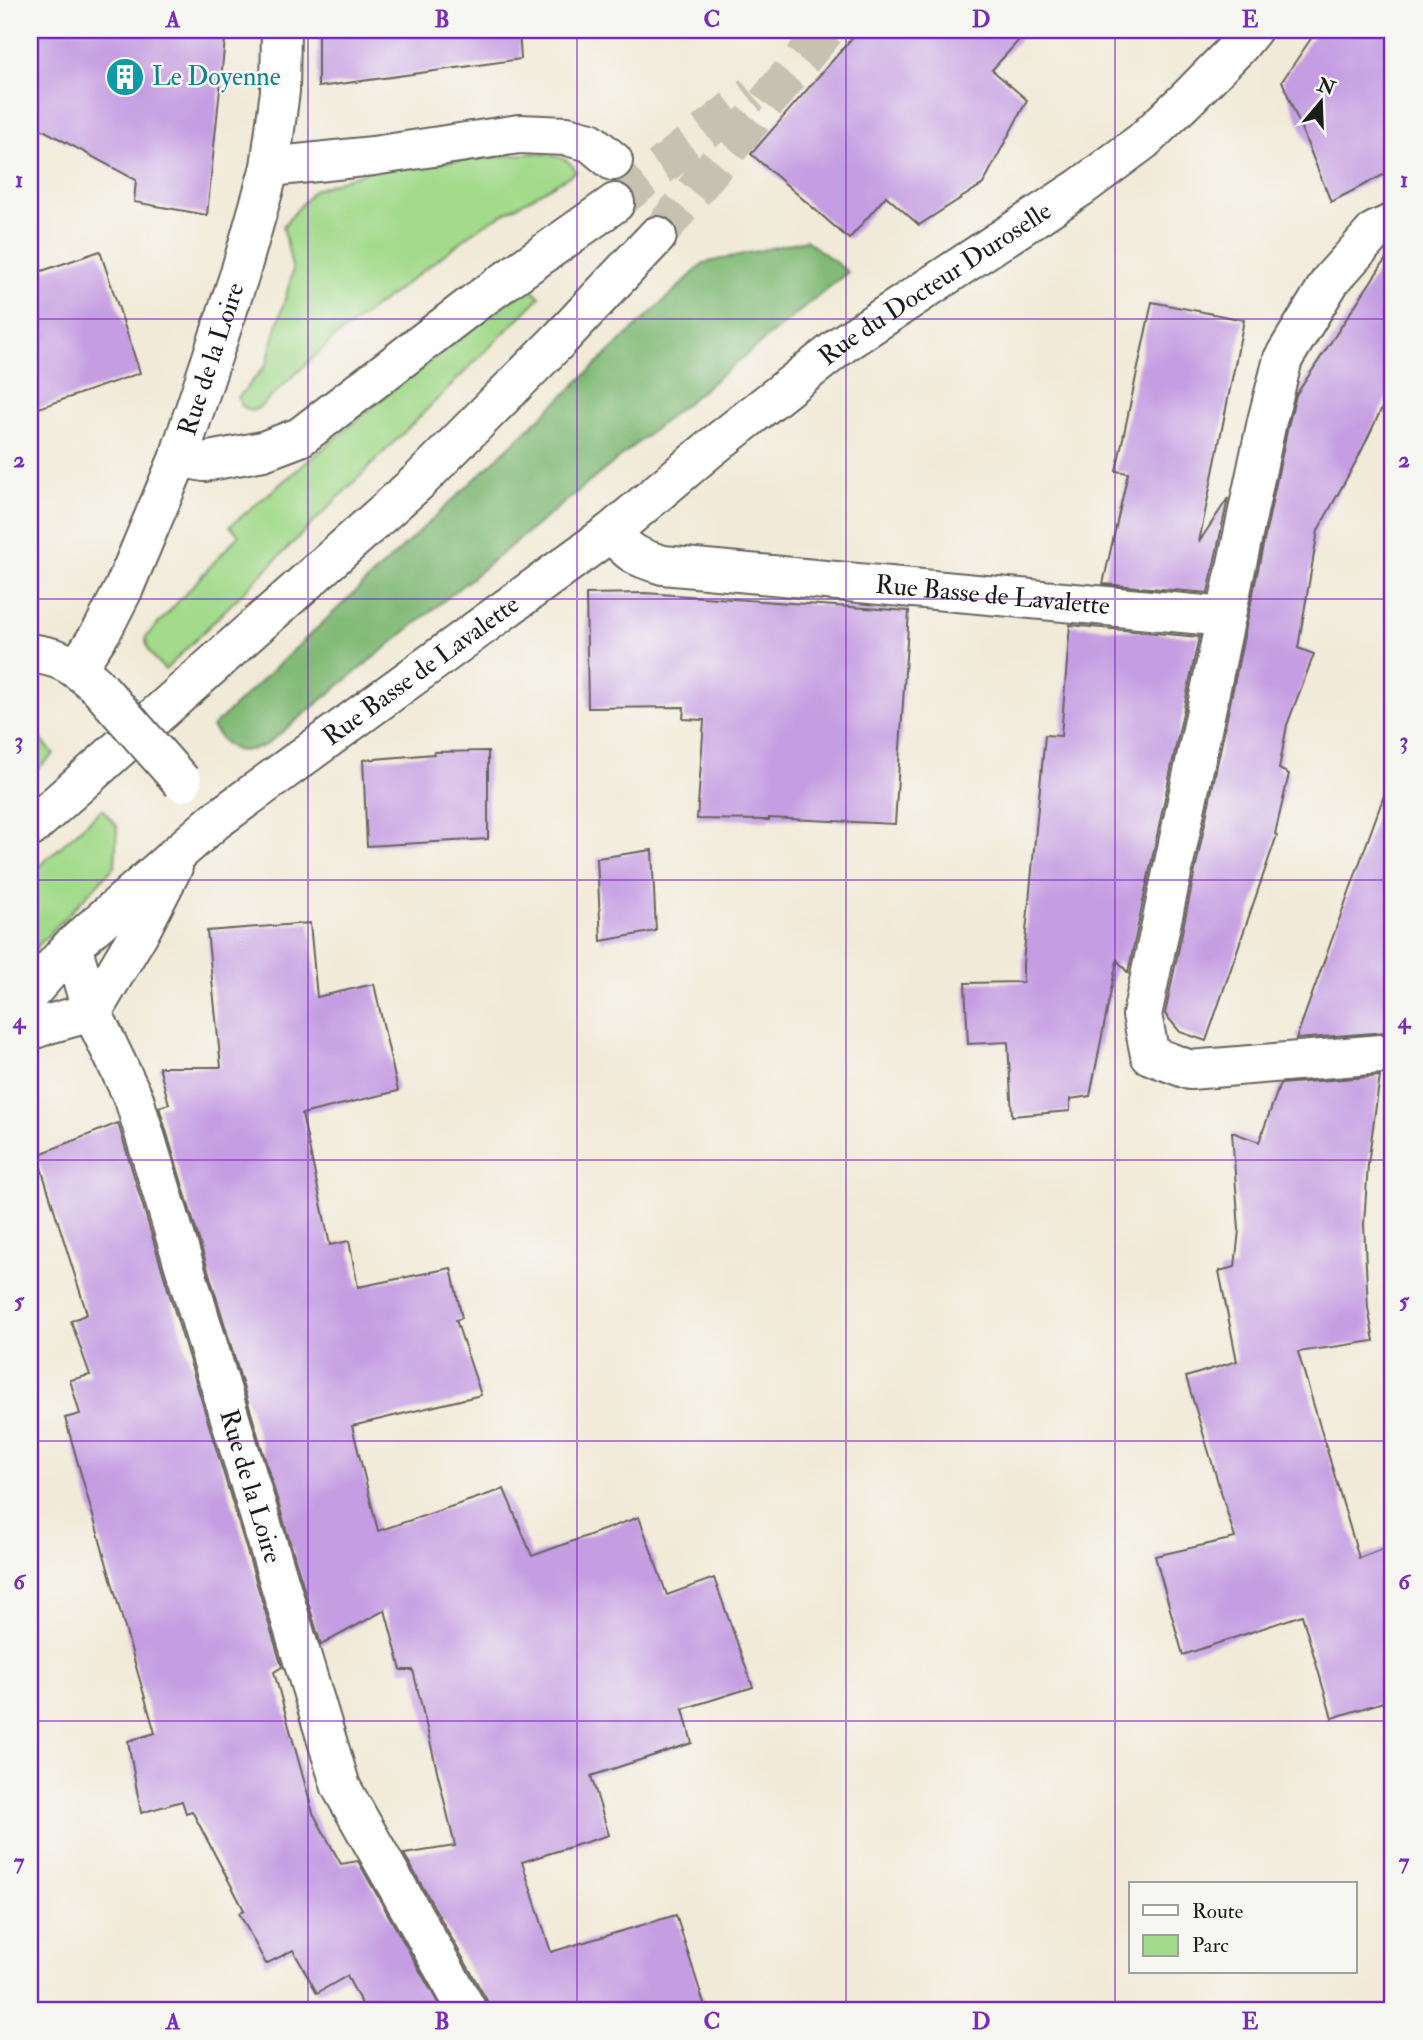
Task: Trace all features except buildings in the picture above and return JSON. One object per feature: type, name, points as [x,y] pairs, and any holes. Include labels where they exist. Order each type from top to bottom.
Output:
[{"type":"street","name":"Rue de la Loire","points":[[89,679],[103,629],[124,588],[179,457],[240,273],[270,167],[280,91],[281,30]]},
{"type":"street","name":"Rue du Docteur Duroselle","points":[[611,532],[712,447],[844,344],[1081,187],[1143,141],[1252,30]]},
{"type":"street","points":[[270,167],[373,156],[520,134],[567,136],[590,142],[613,161]]},
{"type":"street","points":[[179,457],[204,462],[263,451],[300,437],[473,304],[615,203]]},
{"type":"street","points":[[1393,223],[1374,231],[1331,280],[1283,359],[1267,421],[1142,1014],[1150,1055],[1190,1070],[1393,1053]]},
{"type":"street","points":[[30,828],[418,482],[561,339],[657,236]]},
{"type":"street","name":"Rue Basse de Lavalette","points":[[30,993],[72,946],[215,821],[611,532],[626,550],[639,558],[663,565],[1226,617]]},
{"type":"street","points":[[30,653],[54,656],[89,679],[215,821]]},
{"type":"street","name":"Rue Basse de Lavalette","points":[[92,1012],[182,850]]},
{"type":"street","name":"Rue de la Loire","points":[[72,946],[92,1012],[134,1100],[341,1787],[467,2010]]},
{"type":"street","points":[[30,1031],[92,1012]]},
{"type":"green space","points":[[535,153],[564,159],[576,172],[479,228],[333,339],[259,408],[251,411],[241,405],[238,398],[266,365],[293,271],[283,226],[314,190],[374,169]]},
{"type":"green space","points":[[806,240],[848,272],[266,745],[234,750],[212,727],[704,263]]},
{"type":"green space","points":[[527,290],[534,291],[540,297],[165,670],[149,651],[146,637],[239,535],[230,526],[399,385],[514,297]]},
{"type":"green space","points":[[30,727],[54,754],[30,776]]},
{"type":"green space","points":[[102,809],[117,826],[115,866],[30,954],[30,875]]},
{"type":"tunnel","points":[[657,236],[826,30]]},
{"type":"tunnel","points":[[615,203],[752,94]]},
{"type":"place","name":"Le Doyenne","points":[[125,77]]}]
